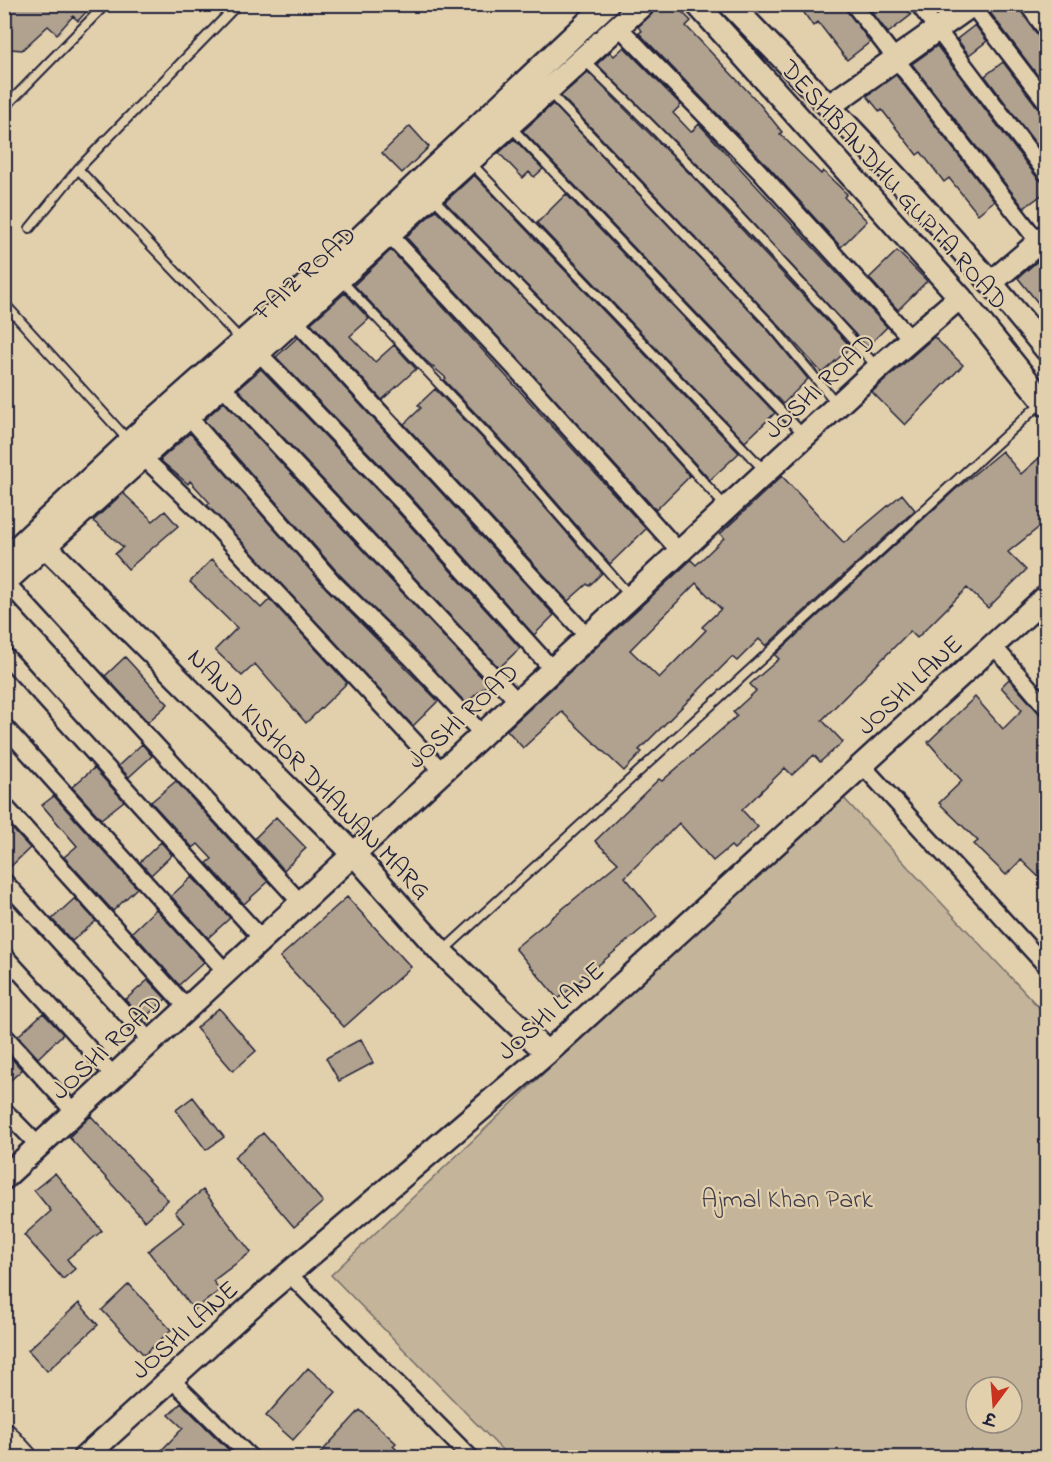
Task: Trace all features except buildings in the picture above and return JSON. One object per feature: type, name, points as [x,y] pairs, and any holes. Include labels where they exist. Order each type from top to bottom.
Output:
[{"type":"main road","points":[[4,1436],[24,1458]]},
{"type":"street","name":"FAIZ ROAD","points":[[137,449],[189,417],[222,386],[253,350],[295,320],[643,4]]},
{"type":"street","name":"DESHBANDHU GUPTA ROAD","points":[[697,4],[960,297],[1045,402]]},
{"type":"street","name":"DESHBANDHU GUPTA ROAD","points":[[730,4],[829,106],[992,282],[1047,349]]},
{"type":"street","points":[[853,4],[1044,244],[992,282]]},
{"type":"street","points":[[918,4],[1047,173]]},
{"type":"street","points":[[1027,4],[1047,30]]},
{"type":"street","points":[[301,903],[5,575],[39,540],[137,449],[253,350],[361,237],[606,5]]},
{"type":"street","points":[[829,106],[972,5],[1047,102]]},
{"type":"street","points":[[618,26],[759,171],[911,339]]},
{"type":"street","points":[[389,234],[512,364],[680,552]]},
{"type":"street","name":"JOSHI ROAD","points":[[4,1178],[878,368],[960,297]]},
{"type":"street","points":[[295,320],[588,637]]},
{"type":"street","points":[[253,350],[403,503],[553,670]]},
{"type":"street","points":[[222,386],[518,702]]},
{"type":"street","points":[[189,417],[333,582],[411,658],[483,735]]},
{"type":"street","points":[[137,449],[213,524],[442,771]]},
{"type":"street","name":"NAND KISHOR DHAWAN MARG","points":[[39,540],[354,854],[441,952],[546,1053]]},
{"type":"street","name":"JOSHI LANE","points":[[84,1458],[171,1379],[546,1053],[863,766],[992,644],[1047,597]]},
{"type":"street","points":[[992,644],[1047,707]]},
{"type":"street","points":[[4,654],[262,939]]},
{"type":"street","points":[[4,726],[226,972]]},
{"type":"street","points":[[863,766],[1047,966]]},
{"type":"street","points":[[4,806],[188,1009]]},
{"type":"street","points":[[4,881],[151,1042]]},
{"type":"street","points":[[4,955],[115,1077]]},
{"type":"street","points":[[4,1035],[75,1113]]},
{"type":"street","points":[[4,1110],[39,1146]]},
{"type":"street","points":[[290,1275],[471,1458]]},
{"type":"street","points":[[171,1379],[251,1458]]},
{"type":"lane","points":[[4,108],[106,4]]},
{"type":"lane","points":[[30,228],[78,169],[238,4]]},
{"type":"lane","points":[[582,58],[631,104],[804,285],[878,368]]},
{"type":"lane","points":[[547,90],[771,325],[838,405]]},
{"type":"lane","points":[[509,124],[805,436]]},
{"type":"lane","points":[[469,160],[766,472]]},
{"type":"lane","points":[[78,169],[253,350]]},
{"type":"lane","points":[[430,195],[606,374],[727,508]]},
{"type":"lane","points":[[340,278],[511,460],[631,597]]},
{"type":"lane","points":[[4,303],[137,449]]},
{"type":"lane","points":[[441,952],[1045,402]]},
{"type":"green space","name":"Ajmal Khan Park","points":[[839,793],[1046,1015],[1046,1457],[509,1457],[331,1275]]}]
